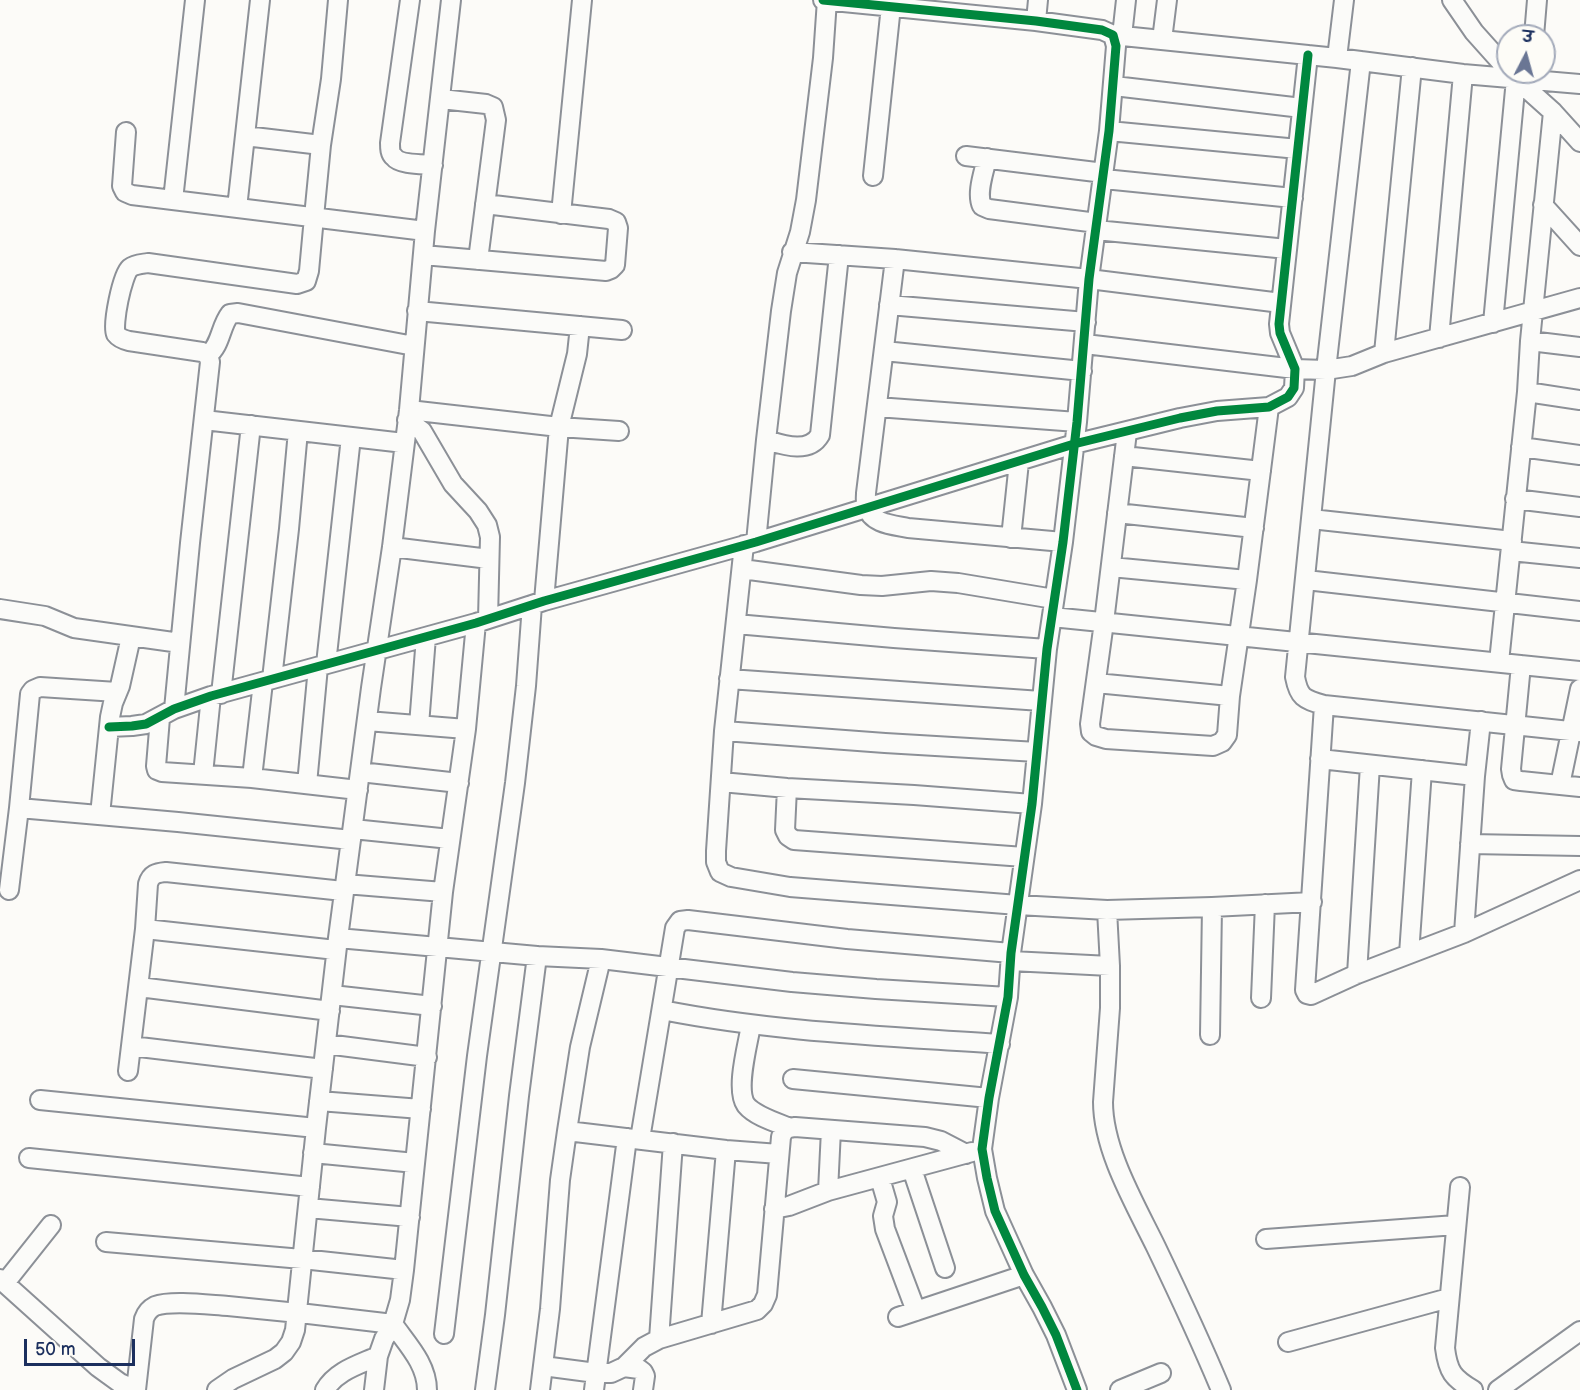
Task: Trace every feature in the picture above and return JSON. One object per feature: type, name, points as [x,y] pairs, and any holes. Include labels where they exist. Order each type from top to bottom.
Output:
[{"type":"street","points":[[173,200],[195,0]]},
{"type":"street","points":[[237,208],[261,0]]},
{"type":"street","points":[[338,0],[331,79],[321,145],[309,271],[306,280],[297,284],[148,263],[137,264],[130,268],[121,286],[115,326],[116,333],[121,338],[202,352],[208,356],[210,362],[180,643],[156,766],[162,772],[307,784],[359,781],[459,783]]},
{"type":"street","points":[[410,0],[390,151],[394,158],[401,162],[434,165]]},
{"type":"street","points":[[217,1390],[233,1379],[275,1359],[284,1352],[296,1330],[337,944],[392,548],[408,415],[425,231],[451,0]]},
{"type":"street","points":[[561,213],[582,0]]},
{"type":"street","points":[[1312,902],[1107,910],[790,887],[731,877],[720,872],[716,862],[724,731],[742,569],[750,544],[766,440],[787,273],[807,200],[823,58],[825,0],[867,2],[891,6],[919,4],[979,8],[1036,21],[1102,30],[1118,36],[1337,58],[1463,74],[1496,75]]},
{"type":"street","points":[[1036,21],[1038,0]]},
{"type":"street","points":[[1077,1390],[1056,1335],[1024,1275],[995,1211],[987,1178],[974,1151],[989,1098],[1008,997],[1011,957],[1032,804],[1047,649],[1063,542],[1077,422],[1089,279],[1104,176],[1116,45],[1126,0]]},
{"type":"street","points":[[1162,40],[1167,0]]},
{"type":"street","points":[[1337,58],[1344,0]]},
{"type":"street","points":[[1452,0],[1474,32],[1496,54]]},
{"type":"street","points":[[1535,24],[1537,0]]},
{"type":"street","points":[[873,176],[891,6]]},
{"type":"street","points":[[109,727],[146,724],[167,713],[216,695],[750,544],[1074,444],[1180,418],[1217,411],[1269,407],[1288,397],[1294,388],[1295,369],[1280,333],[1279,324],[1308,55]]},
{"type":"street","points":[[1361,61],[1326,369],[1295,677],[1297,690],[1305,699],[1324,705],[1576,732]]},
{"type":"street","points":[[1384,353],[1412,67]]},
{"type":"street","points":[[1439,338],[1463,74]]},
{"type":"street","points":[[1556,81],[1580,84]]},
{"type":"street","points":[[1493,323],[1517,84]]},
{"type":"street","points":[[1527,84],[1580,142]]},
{"type":"street","points":[[1114,86],[1302,108]]},
{"type":"street","points":[[441,99],[486,104],[493,107],[495,120],[478,260]]},
{"type":"street","points":[[1499,662],[1553,112]]},
{"type":"street","points":[[1109,131],[1298,149]]},
{"type":"street","points":[[126,132],[121,179],[125,192],[132,195],[425,231]]},
{"type":"street","points":[[245,136],[321,145]]},
{"type":"street","points":[[966,156],[1104,176],[1293,198]]},
{"type":"street","points":[[987,158],[980,201],[982,206],[989,209],[1097,227],[1287,249]]},
{"type":"street","points":[[423,255],[606,271],[615,266],[618,228],[616,222],[609,219],[485,204]]},
{"type":"street","points":[[1543,205],[1580,246]]},
{"type":"street","points":[[792,252],[895,259],[1089,279],[1281,303]]},
{"type":"street","points":[[766,440],[786,446],[801,447],[816,442],[820,435],[839,255]]},
{"type":"street","points":[[895,259],[866,493],[867,508],[872,516],[883,523],[908,528],[1063,542]]},
{"type":"street","points":[[1085,344],[1295,369],[1326,369],[1352,366],[1384,353],[1580,298]]},
{"type":"street","points":[[889,305],[1086,322]]},
{"type":"street","points":[[417,311],[622,330]]},
{"type":"street","points":[[208,356],[217,345],[225,320],[230,314],[238,313],[414,346]]},
{"type":"street","points":[[444,1334],[477,1056],[515,783],[559,427],[580,326]]},
{"type":"street","points":[[1530,341],[1580,347]]},
{"type":"street","points":[[884,351],[1082,371]]},
{"type":"street","points":[[1527,392],[1580,400]]},
{"type":"street","points":[[877,407],[1077,422]]},
{"type":"street","points":[[1127,432],[1090,724],[1091,732],[1096,736],[1106,738],[1213,746],[1222,742],[1227,735],[1230,696],[1269,407]]},
{"type":"street","points":[[408,415],[619,431]]},
{"type":"street","points":[[374,1390],[378,1356],[393,1324],[400,1300],[443,892],[482,621],[490,537],[487,525],[478,511],[453,484],[422,431],[408,415]]},
{"type":"street","points":[[204,420],[404,442]]},
{"type":"street","points":[[203,774],[216,695],[251,425]]},
{"type":"street","points":[[252,778],[267,681],[298,431]]},
{"type":"street","points":[[307,784],[351,437]]},
{"type":"street","points":[[1521,447],[1580,454]]},
{"type":"street","points":[[1124,456],[1261,471]]},
{"type":"street","points":[[1011,538],[1019,462]]},
{"type":"street","points":[[1515,499],[1580,507]]},
{"type":"street","points":[[1117,513],[1254,528]]},
{"type":"street","points":[[1311,519],[1512,546],[1580,558]]},
{"type":"street","points":[[392,548],[489,559]]},
{"type":"street","points":[[1111,567],[1247,580]]},
{"type":"street","points":[[742,569],[861,585],[882,586],[931,581],[958,583],[1104,622],[1580,671]]},
{"type":"street","points":[[1305,580],[1580,611]]},
{"type":"street","points":[[0,609],[45,616],[74,628],[180,643]]},
{"type":"street","points":[[736,624],[1047,649]]},
{"type":"street","points":[[100,815],[113,703],[131,637]]},
{"type":"street","points":[[419,725],[426,637]]},
{"type":"street","points":[[1521,665],[1511,770],[1514,780],[1580,787]]},
{"type":"street","points":[[729,679],[1041,701]]},
{"type":"street","points":[[1096,683],[1230,696]]},
{"type":"street","points":[[9,890],[30,694],[40,687],[117,692]]},
{"type":"street","points":[[1560,785],[1576,732],[1580,689]]},
{"type":"street","points":[[1324,705],[1305,990],[1307,994],[1311,995],[1357,974],[1464,933],[1580,880]]},
{"type":"street","points":[[367,721],[466,729]]},
{"type":"street","points":[[1464,933],[1481,721]]},
{"type":"street","points":[[724,731],[1037,752]]},
{"type":"street","points":[[1320,759],[1475,776]]},
{"type":"street","points":[[1357,974],[1371,765]]},
{"type":"street","points":[[1409,954],[1422,770]]},
{"type":"street","points":[[721,782],[1032,804]]},
{"type":"street","points":[[787,788],[785,830],[794,840],[1024,857]]},
{"type":"street","points":[[19,808],[352,834],[450,839]]},
{"type":"street","points":[[1470,844],[1580,846]]},
{"type":"street","points":[[128,1071],[150,878],[154,874],[159,872],[344,887],[443,892]]},
{"type":"street","points":[[1261,998],[1265,904]]},
{"type":"street","points":[[1210,1035],[1212,907]]},
{"type":"street","points":[[1107,910],[1110,1008],[1103,1102],[1105,1128],[1125,1184],[1194,1327],[1221,1390]]},
{"type":"street","points":[[595,1381],[634,1138],[662,1010],[675,928],[680,921],[688,920],[1110,966]]},
{"type":"street","points":[[145,929],[337,944],[600,959],[792,982],[1008,997]]},
{"type":"street","points":[[485,1390],[537,956]]},
{"type":"street","points":[[540,1390],[560,1180],[580,1047],[600,959]]},
{"type":"street","points":[[139,987],[331,1003],[432,1006]]},
{"type":"street","points":[[662,1010],[751,1025],[1000,1044]]},
{"type":"street","points":[[751,1025],[741,1082],[742,1096],[747,1106],[756,1113],[788,1127]]},
{"type":"street","points":[[326,1044],[427,1057]]},
{"type":"street","points":[[131,1046],[323,1069]]},
{"type":"street","points":[[792,1079],[989,1098]]},
{"type":"street","points":[[40,1100],[316,1128]]},
{"type":"street","points":[[319,1101],[420,1108]]},
{"type":"street","points":[[543,1366],[595,1381],[624,1367],[644,1347],[659,1339],[757,1310],[767,1295],[781,1137],[783,1131],[788,1127],[925,1137],[974,1151]]},
{"type":"street","points":[[828,1191],[831,1130]]},
{"type":"street","points":[[567,1131],[779,1154]]},
{"type":"street","points":[[659,1339],[673,1143]]},
{"type":"street","points":[[711,1324],[726,1150]]},
{"type":"street","points":[[774,1209],[789,1206],[828,1191],[974,1151]]},
{"type":"street","points":[[313,1154],[415,1163]]},
{"type":"street","points":[[29,1158],[310,1187]]},
{"type":"street","points":[[912,1169],[945,1268]]},
{"type":"street","points":[[880,1178],[887,1202],[883,1216],[885,1229],[916,1311]]},
{"type":"street","points":[[1460,1187],[1445,1348],[1447,1363],[1452,1374],[1473,1390]]},
{"type":"street","points":[[308,1208],[410,1216]]},
{"type":"street","points":[[51,1225],[2,1281],[98,1367],[120,1383],[136,1390],[144,1319],[147,1312],[165,1304],[202,1304],[298,1312],[393,1324],[420,1363],[425,1373],[427,1390]]},
{"type":"street","points":[[1266,1239],[1456,1225]]},
{"type":"street","points":[[106,1242],[404,1270]]},
{"type":"street","points":[[898,1317],[1024,1275]]},
{"type":"street","points":[[1288,1342],[1449,1298]]},
{"type":"street","points":[[1498,1390],[1580,1331]]},
{"type":"street","points":[[325,1390],[330,1381],[341,1372],[378,1356]]},
{"type":"street","points":[[624,1367],[644,1372],[643,1390]]},
{"type":"street","points":[[1120,1390],[1161,1373]]},
{"type":"cycle path","points":[[823,0],[1036,21],[1102,30],[1113,35],[1116,46],[1109,131],[1089,279],[1077,422],[1063,542],[1047,649],[1032,804],[1011,953],[1008,997],[982,1149],[995,1211],[1024,1275],[1056,1335],[1077,1390]]},
{"type":"cycle path","points":[[109,727],[146,724],[174,709],[211,696],[476,623],[544,601],[756,542],[1074,444],[1180,418],[1217,411],[1269,407],[1288,397],[1294,388],[1295,369],[1280,333],[1279,324],[1308,55]]}]
